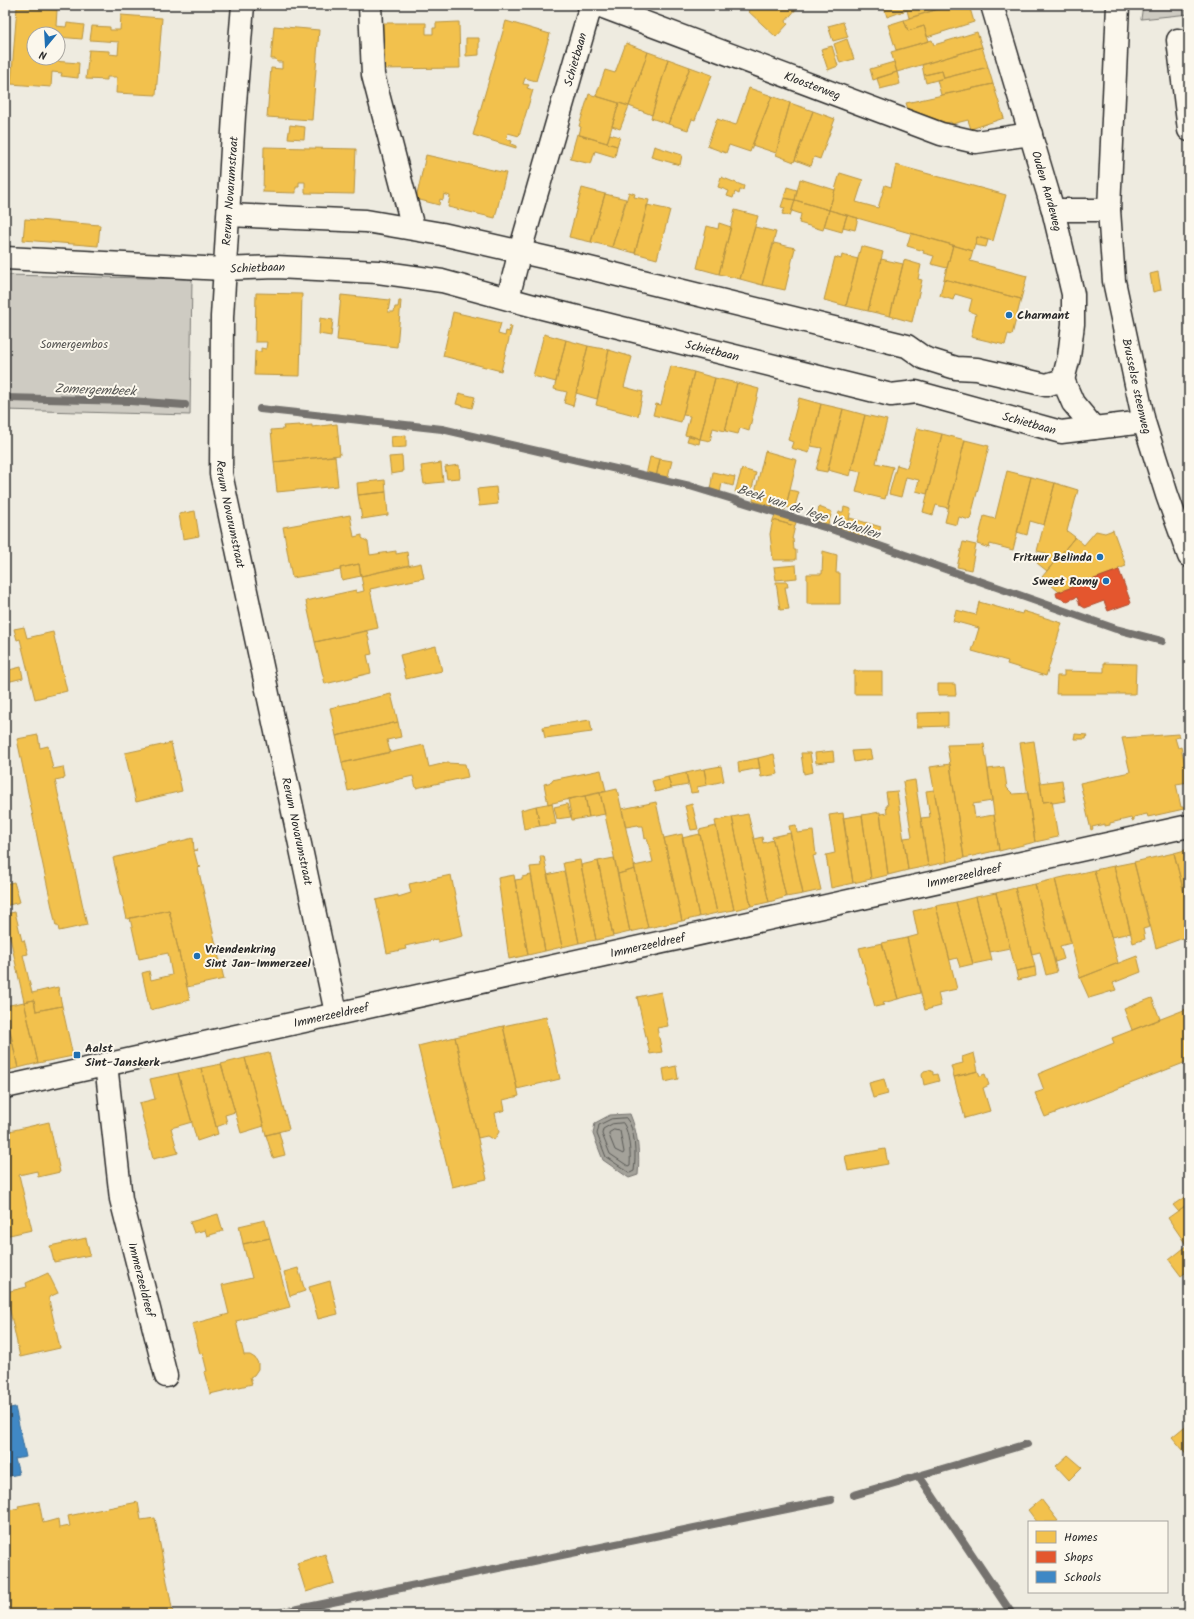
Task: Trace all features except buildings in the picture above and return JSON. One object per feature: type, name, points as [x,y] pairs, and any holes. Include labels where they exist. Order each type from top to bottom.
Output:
[{"type":"street","name":"Rerum Novarumstraat","points":[[243,5],[224,269],[222,317],[221,474],[336,1013]]},
{"type":"street","points":[[370,5],[373,74],[412,228]]},
{"type":"street","name":"Schietbaan","points":[[508,298],[520,251],[591,5]]},
{"type":"street","name":"Kloosterweg","points":[[598,5],[941,134],[976,142],[1031,134]]},
{"type":"street","name":"Ouden Aardeweg","points":[[992,5],[1053,210],[1073,294],[1073,324],[1069,357],[1063,380]]},
{"type":"street","name":"Brusselse steenweg","points":[[1118,5],[1109,210],[1114,281],[1144,422],[1167,495],[1189,556]]},
{"type":"street","points":[[1178,40],[1189,130]]},
{"type":"street","points":[[1053,210],[1109,210]]},
{"type":"street","points":[[229,215],[366,221],[412,228],[520,251],[907,346],[924,358],[956,368],[977,369],[1046,385],[1063,380],[1073,403],[1094,428]]},
{"type":"street","name":"Schietbaan","points":[[5,258],[224,269],[276,267],[378,272],[442,281],[534,306],[892,395],[916,392],[1061,432],[1144,422]]},
{"type":"street","points":[[916,392],[924,358]]},
{"type":"street","name":"Immerzeeldreef","points":[[5,1087],[1189,826]]},
{"type":"street","name":"Immerzeeldreef","points":[[106,1064],[121,1198],[166,1376]]},
{"type":"green space","points":[[1143,5],[1189,5],[1189,14],[1141,19]]},
{"type":"green space","name":"Somergembos","points":[[5,275],[192,279],[190,415],[5,410]]},
{"type":"water","points":[[630,1114],[637,1136],[639,1159],[638,1175],[629,1178],[603,1160],[593,1134],[595,1123],[610,1115]]},
{"type":"waterway","name":"Zomergembeek","points":[[5,398],[130,401],[185,405]]},
{"type":"waterway","name":"Beek van de lege Voshollen","points":[[260,409],[442,429],[690,486],[834,530],[1116,629],[1162,641]]},
{"type":"waterway","points":[[854,1495],[1027,1444]]},
{"type":"waterway","points":[[919,1476],[1012,1614]]},
{"type":"waterway","points":[[274,1614],[831,1500]]},
{"type":"place","name":"Charmant","points":[[1009,315]]},
{"type":"place","name":"Frituur Belinda","points":[[1100,557]]},
{"type":"place","name":"Sweet Romy","points":[[1106,581]]},
{"type":"place","name":"Vriendenkring Sint Jan-Immerzeel","points":[[197,956]]},
{"type":"place","name":"Aalst Sint-Janskerk","points":[[77,1055]]}]
